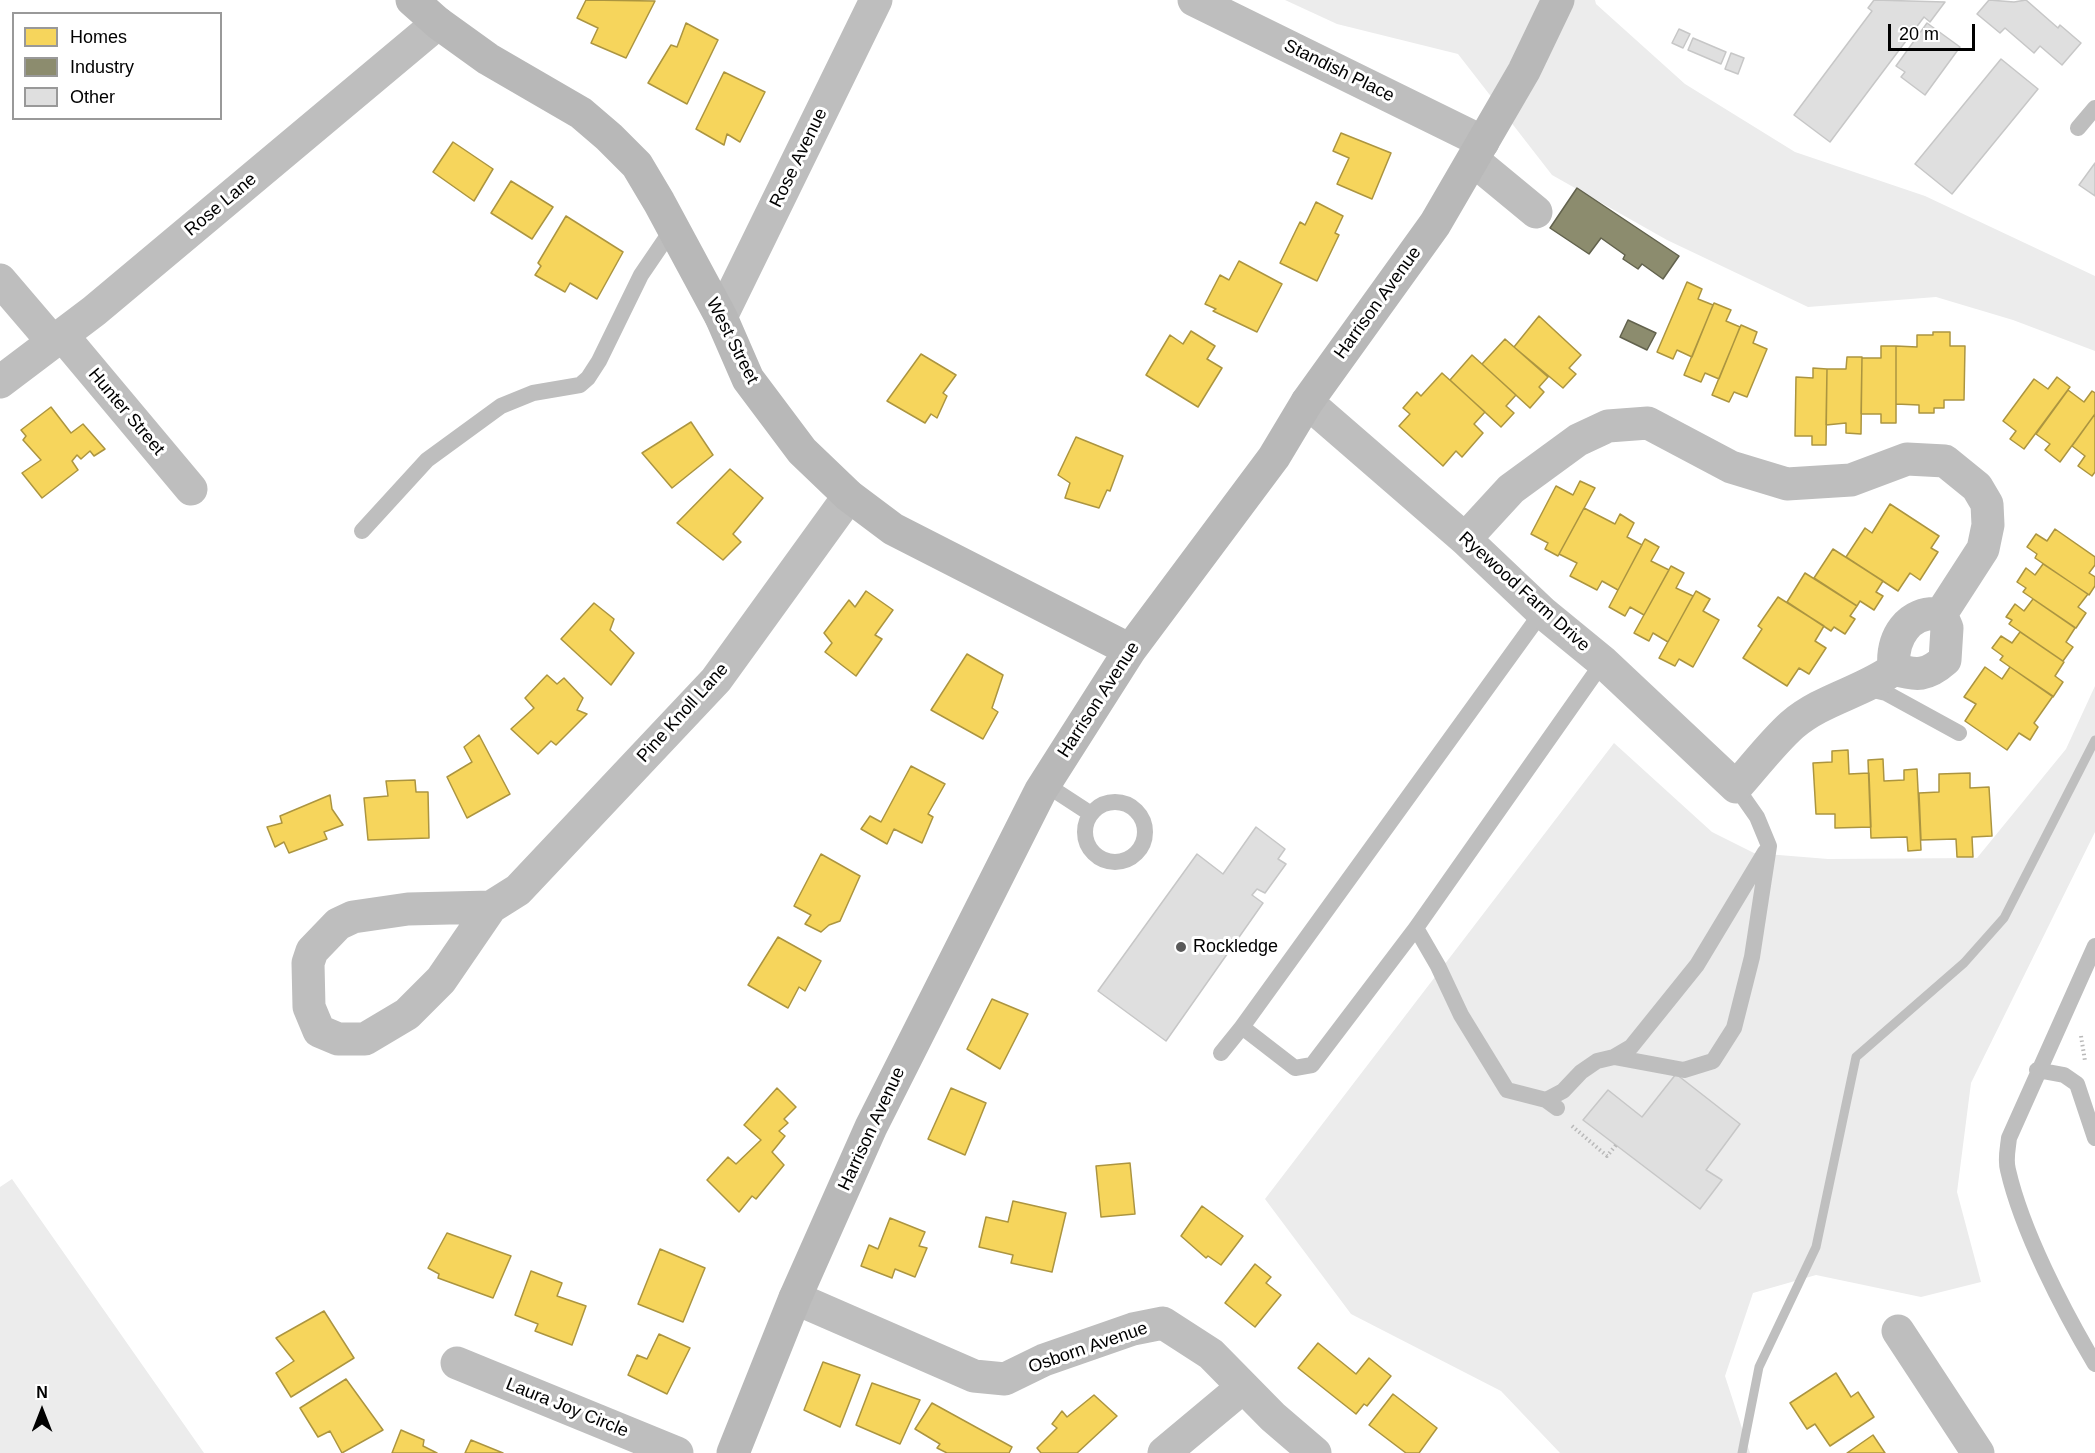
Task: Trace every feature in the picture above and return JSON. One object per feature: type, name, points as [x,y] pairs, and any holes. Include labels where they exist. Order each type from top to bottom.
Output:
[{"type":"main road","name":"West Street","points":[[412,0],[438,23],[488,59],[581,113],[609,136],[637,165],[721,317],[748,379],[802,451],[849,496],[893,529],[1130,650]]},
{"type":"main road","name":"Harrison Avenue","points":[[734,1453],[795,1298],[871,1128],[1045,784],[1130,650],[1274,457],[1307,402],[1435,224],[1524,71],[1558,0]]},
{"type":"street","name":"Rose Avenue","points":[[721,317],[876,0]]},
{"type":"street","name":"Standish Place","points":[[1194,0],[1478,151],[1536,212]]},
{"type":"street","name":"Rose Lane","points":[[0,382],[57,339],[438,23]]},
{"type":"street","name":"Hunter Street","points":[[0,280],[57,339],[191,489]]},
{"type":"street","name":"Ryewood Farm Drive","points":[[1307,402],[1465,539],[1542,612],[1603,662],[1736,787]]},
{"type":"street","points":[[1465,539],[1511,489],[1578,440],[1608,426],[1648,423],[1731,467],[1787,484],[1851,480],[1907,459],[1945,461],[1977,487],[1987,504],[1988,525],[1983,549],[1941,614]]},
{"type":"street","name":"Pine Knoll Lane","points":[[491,907],[408,909],[353,917],[338,924],[312,951],[308,963],[309,1007],[319,1031],[338,1039],[365,1039],[407,1014],[441,980],[491,907],[518,890],[716,680],[849,496]]},
{"type":"street","points":[[1894,669],[1893,655],[1897,641],[1911,618],[1924,614],[1941,614]]},
{"type":"street","points":[[1736,787],[1793,724],[1845,695],[1864,688],[1894,669],[1910,673],[1931,672],[1945,660],[1947,628],[1941,614]]},
{"type":"street","name":"Osborn Avenue","points":[[795,1298],[974,1376],[1005,1379],[1044,1360],[1133,1329],[1163,1323],[1211,1354],[1243,1387],[1315,1453]]},
{"type":"street","points":[[1898,1331],[1978,1453]]},
{"type":"street","name":"Laura Joy Circle","points":[[457,1363],[677,1453]]},
{"type":"street","points":[[1164,1453],[1243,1387]]},
{"type":"lane","points":[[2078,128],[2095,108]]},
{"type":"lane","points":[[362,531],[427,460],[501,406],[533,393],[580,385],[588,378],[599,361],[641,275],[673,228]]},
{"type":"lane","points":[[1221,1053],[1542,612]]},
{"type":"lane","points":[[1242,1027],[1295,1068],[1312,1065],[1416,928],[1603,662]]},
{"type":"lane","points":[[1864,688],[1886,693],[1959,733]]},
{"type":"lane","points":[[1045,784],[1091,814]]},
{"type":"lane","points":[[1614,1057],[1684,1070],[1713,1060],[1734,1028],[1752,957],[1769,846],[1756,817],[1736,787]]},
{"type":"lane","points":[[1416,928],[1438,966],[1461,1015],[1507,1090],[1552,1104],[1581,1072],[1597,1060],[1614,1057],[1631,1047],[1697,965],[1769,846]]},
{"type":"lane","points":[[2095,946],[2037,1070],[2009,1138],[2007,1168],[2028,1227],[2067,1316],[2095,1364]]},
{"type":"lane","points":[[2037,1070],[2064,1075],[2077,1084],[2095,1138]]},
{"type":"path","points":[[2082,1025],[2081,1035],[2086,1064]]},
{"type":"path","points":[[1577,1132],[1607,1156],[1616,1145]]},
{"type":"shaded area","points":[[1285,0],[1595,0],[1596,4],[1685,84],[1795,152],[1925,196],[2095,276],[2095,351],[2013,320],[1936,297],[1808,307],[1667,240],[1552,175],[1458,54],[1337,24]]},
{"type":"shaded area","points":[[2095,686],[2095,832],[1971,1083],[1957,1192],[1981,1282],[1921,1297],[1816,1275],[1753,1293],[1725,1376],[1750,1453],[1560,1453],[1501,1391],[1351,1314],[1265,1199],[1614,743],[1712,832],[1754,853],[1828,859],[1977,858],[2066,749]]},
{"type":"shaded area","points":[[12,1179],[204,1453],[0,1453],[0,1187]]},
{"type":"building: Homes","points":[[586,0],[655,1],[626,58],[591,43],[598,28],[577,18]]},
{"type":"building: Homes","points":[[686,23],[718,40],[687,104],[648,83],[671,45],[677,47]]},
{"type":"building: Homes","points":[[724,72],[765,92],[740,142],[727,134],[724,145],[696,129]]},
{"type":"building: Homes","points":[[1341,133],[1391,153],[1372,199],[1337,184],[1349,158],[1333,151]]},
{"type":"building: Homes","points":[[453,142],[493,169],[474,201],[433,172]]},
{"type":"building: Homes","points":[[511,181],[553,207],[532,239],[491,213]]},
{"type":"building: Homes","points":[[1316,202],[1343,216],[1335,233],[1339,235],[1317,281],[1280,263],[1300,222],[1305,225]]},
{"type":"building: Homes","points":[[566,216],[623,252],[597,299],[570,283],[565,292],[535,275],[541,266],[538,263]]},
{"type":"building: Homes","points":[[1239,261],[1282,284],[1257,332],[1213,311],[1216,309],[1205,304],[1220,275],[1229,280]]},
{"type":"building: Homes","points":[[1687,282],[1702,289],[1698,299],[1713,305],[1692,357],[1677,350],[1673,359],[1657,352]]},
{"type":"building: Homes","points":[[1714,303],[1731,310],[1726,321],[1740,327],[1719,379],[1705,373],[1701,382],[1684,375]]},
{"type":"building: Homes","points":[[1539,316],[1581,355],[1569,368],[1576,374],[1563,388],[1514,347]]},
{"type":"building: Homes","points":[[1741,325],[1757,332],[1753,343],[1767,349],[1747,397],[1734,392],[1729,402],[1712,395]]},
{"type":"building: Homes","points":[[1191,331],[1215,346],[1207,359],[1222,368],[1198,407],[1146,375],[1170,335],[1183,344]]},
{"type":"building: Homes","points":[[1933,332],[1950,332],[1950,346],[1965,346],[1964,400],[1944,400],[1944,408],[1934,408],[1934,413],[1919,413],[1919,405],[1896,404],[1896,346],[1917,347],[1917,335],[1933,335]]},
{"type":"building: Homes","points":[[1505,339],[1548,377],[1539,387],[1544,392],[1530,408],[1482,364]]},
{"type":"building: Homes","points":[[1881,346],[1896,346],[1896,423],[1881,423],[1881,414],[1861,414],[1862,358],[1881,358]]},
{"type":"building: Homes","points":[[921,354],[956,375],[943,393],[947,396],[937,418],[931,414],[925,423],[887,401]]},
{"type":"building: Homes","points":[[1472,355],[1516,395],[1506,406],[1514,413],[1501,427],[1450,380]]},
{"type":"building: Homes","points":[[1847,357],[1862,357],[1861,434],[1846,433],[1846,423],[1826,425],[1827,369],[1846,369]]},
{"type":"building: Homes","points":[[1813,368],[1827,369],[1826,445],[1812,445],[1812,436],[1795,436],[1796,377],[1813,378]]},
{"type":"building: Homes","points":[[1442,373],[1485,412],[1474,424],[1483,433],[1462,457],[1456,451],[1443,466],[1399,426],[1410,414],[1403,408],[1417,392],[1421,396]]},
{"type":"building: Homes","points":[[2057,377],[2070,387],[2024,449],[2010,439],[2016,431],[2003,421],[2034,379],[2048,389]]},
{"type":"building: Homes","points":[[2068,390],[2084,402],[2092,391],[2095,393],[2095,414],[2060,462],[2045,450],[2050,444],[2036,434]]},
{"type":"building: Homes","points":[[51,407],[71,433],[83,424],[105,449],[94,456],[90,451],[81,459],[77,455],[72,461],[78,470],[42,498],[22,473],[41,460],[23,440],[26,436],[21,430]]},
{"type":"building: Homes","points":[[2095,414],[2095,472],[2092,476],[2078,466],[2085,456],[2072,446]]},
{"type":"building: Homes","points":[[691,422],[713,455],[672,488],[642,453]]},
{"type":"building: Homes","points":[[1076,437],[1123,456],[1110,491],[1107,490],[1099,508],[1065,498],[1070,483],[1058,475]]},
{"type":"building: Homes","points":[[730,469],[763,498],[733,534],[741,542],[723,560],[677,523]]},
{"type":"building: Homes","points":[[1580,481],[1595,488],[1558,556],[1545,549],[1548,543],[1531,534],[1556,486],[1573,495]]},
{"type":"building: Homes","points":[[1890,504],[1939,536],[1931,548],[1938,552],[1920,580],[1910,573],[1898,591],[1846,557],[1865,528],[1872,533]]},
{"type":"building: Homes","points":[[1584,508],[1615,524],[1620,514],[1634,523],[1627,537],[1642,545],[1618,590],[1602,581],[1597,590],[1570,576],[1577,563],[1559,554]]},
{"type":"building: Homes","points":[[2055,529],[2095,557],[2095,565],[2089,573],[2095,577],[2095,586],[2089,595],[2035,558],[2037,554],[2027,547],[2036,534],[2047,541]]},
{"type":"building: Homes","points":[[1645,539],[1659,547],[1651,561],[1669,570],[1644,615],[1630,607],[1625,616],[1609,607]]},
{"type":"building: Homes","points":[[1833,549],[1883,581],[1876,592],[1883,596],[1874,610],[1860,601],[1857,606],[1814,578]]},
{"type":"building: Homes","points":[[2043,564],[2088,594],[2078,607],[2086,613],[2076,628],[2023,592],[2026,588],[2017,582],[2026,568],[2035,575]]},
{"type":"building: Homes","points":[[1671,566],[1684,573],[1676,588],[1693,596],[1668,642],[1653,633],[1649,641],[1634,633]]},
{"type":"building: Homes","points":[[1805,573],[1857,606],[1850,616],[1855,619],[1845,634],[1834,627],[1831,631],[1787,602]]},
{"type":"building: Homes","points":[[866,591],[893,610],[875,635],[882,639],[856,676],[825,652],[832,643],[824,633],[849,600],[855,607]]},
{"type":"building: Homes","points":[[1696,591],[1710,599],[1703,611],[1719,620],[1693,667],[1679,659],[1675,666],[1659,658]]},
{"type":"building: Homes","points":[[1778,597],[1824,626],[1815,641],[1826,648],[1809,674],[1799,668],[1787,686],[1743,658],[1762,629],[1758,626]]},
{"type":"building: Homes","points":[[2033,599],[2075,628],[2066,642],[2073,647],[2063,661],[2009,624],[2012,620],[2006,617],[2015,604],[2024,611]]},
{"type":"building: Homes","points":[[594,603],[614,619],[610,630],[634,653],[611,685],[561,639]]},
{"type":"building: Homes","points":[[2020,632],[2064,662],[2055,676],[2063,682],[2053,697],[2000,660],[2003,656],[1992,648],[2001,636],[2012,643]]},
{"type":"building: Homes","points":[[967,654],[1003,675],[992,708],[998,712],[983,739],[931,710]]},
{"type":"building: Homes","points":[[1985,667],[2002,679],[2010,667],[2053,696],[2034,723],[2038,727],[2030,740],[2019,733],[2007,750],[1965,721],[1976,704],[1964,697]]},
{"type":"building: Homes","points":[[547,675],[557,684],[564,678],[583,698],[577,710],[587,714],[556,745],[551,741],[538,754],[511,729],[534,708],[525,698]]},
{"type":"building: Homes","points":[[479,735],[510,794],[467,818],[447,777],[472,762],[464,747]]},
{"type":"building: Homes","points":[[1848,750],[1849,774],[1869,773],[1871,827],[1835,828],[1835,814],[1816,814],[1813,763],[1832,762],[1832,751]]},
{"type":"building: Homes","points":[[1883,759],[1884,781],[1904,780],[1904,770],[1917,769],[1921,850],[1908,851],[1907,837],[1871,838],[1868,760]]},
{"type":"building: Homes","points":[[911,766],[945,784],[928,814],[933,817],[922,843],[894,829],[887,844],[861,829],[870,816],[881,822]]},
{"type":"building: Homes","points":[[1970,773],[1970,788],[1989,787],[1992,836],[1972,837],[1973,857],[1957,857],[1956,839],[1921,840],[1919,793],[1939,792],[1939,774]]},
{"type":"building: Homes","points":[[415,780],[416,792],[428,792],[429,838],[368,840],[364,798],[388,796],[386,781]]},
{"type":"building: Homes","points":[[330,795],[332,809],[343,825],[324,832],[327,839],[289,853],[284,842],[275,847],[267,827],[282,823],[280,816]]},
{"type":"building: Homes","points":[[821,854],[860,876],[840,921],[829,925],[821,932],[805,924],[811,915],[794,906]]},
{"type":"building: Homes","points":[[778,937],[821,961],[805,991],[799,987],[788,1008],[748,985]]},
{"type":"building: Homes","points":[[992,999],[1028,1014],[1000,1069],[967,1049]]},
{"type":"building: Homes","points":[[777,1088],[796,1107],[784,1119],[788,1123],[779,1131],[785,1136],[772,1152],[784,1165],[756,1199],[752,1196],[739,1212],[707,1180],[728,1157],[736,1164],[761,1140],[744,1125]]},
{"type":"building: Homes","points":[[951,1088],[986,1103],[965,1155],[928,1139]]},
{"type":"building: Homes","points":[[1130,1163],[1135,1214],[1101,1217],[1096,1166]]},
{"type":"building: Homes","points":[[1013,1201],[1066,1213],[1052,1272],[1011,1263],[1013,1255],[979,1247],[986,1217],[1008,1222]]},
{"type":"building: Homes","points":[[1202,1206],[1243,1236],[1221,1265],[1208,1256],[1206,1258],[1181,1236]]},
{"type":"building: Homes","points":[[890,1218],[925,1232],[919,1246],[927,1248],[915,1277],[895,1269],[892,1278],[861,1266],[869,1245],[878,1249]]},
{"type":"building: Homes","points":[[447,1233],[511,1256],[493,1298],[438,1278],[439,1274],[428,1268]]},
{"type":"building: Homes","points":[[660,1249],[705,1268],[683,1322],[638,1304]]},
{"type":"building: Homes","points":[[1255,1264],[1271,1277],[1266,1283],[1281,1295],[1255,1327],[1225,1303]]},
{"type":"building: Homes","points":[[531,1271],[562,1283],[557,1296],[586,1306],[572,1345],[535,1331],[538,1324],[515,1315]]},
{"type":"building: Homes","points":[[324,1311],[354,1358],[291,1397],[276,1373],[294,1361],[276,1338]]},
{"type":"building: Homes","points":[[659,1334],[690,1348],[667,1394],[628,1375],[637,1355],[647,1359]]},
{"type":"building: Homes","points":[[1318,1343],[1356,1374],[1369,1358],[1391,1376],[1367,1406],[1364,1404],[1356,1414],[1298,1368]]},
{"type":"building: Homes","points":[[823,1362],[860,1375],[840,1427],[804,1410]]},
{"type":"building: Homes","points":[[1836,1373],[1851,1397],[1858,1392],[1874,1417],[1830,1446],[1815,1424],[1807,1429],[1790,1403]]},
{"type":"building: Homes","points":[[346,1379],[383,1430],[342,1453],[330,1431],[318,1437],[300,1408]]},
{"type":"building: Homes","points":[[872,1383],[920,1400],[900,1444],[856,1425]]},
{"type":"building: Homes","points":[[1393,1394],[1437,1428],[1419,1453],[1406,1453],[1369,1425]]},
{"type":"building: Homes","points":[[1094,1395],[1117,1416],[1077,1453],[1041,1453],[1037,1448],[1057,1428],[1052,1424],[1062,1411],[1067,1417]]},
{"type":"building: Homes","points":[[932,1403],[1012,1447],[1009,1453],[947,1453],[937,1448],[940,1444],[915,1429]]},
{"type":"building: Homes","points":[[401,1430],[424,1440],[423,1446],[437,1453],[392,1453]]},
{"type":"building: Homes","points":[[1873,1435],[1885,1453],[1847,1453]]},
{"type":"building: Homes","points":[[471,1440],[503,1453],[465,1453]]},
{"type":"building: Industry","points":[[1577,188],[1679,256],[1663,279],[1642,264],[1638,269],[1623,259],[1625,255],[1601,238],[1589,254],[1550,228]]},
{"type":"building: Industry","points":[[1628,320],[1656,333],[1647,350],[1620,337]]},
{"type":"building: Other","points":[[1874,0],[1945,2],[1930,22],[1924,17],[1830,142],[1794,115],[1872,11],[1868,8]]},
{"type":"building: Other","points":[[1989,0],[2014,2],[2026,0],[2058,28],[2060,25],[2081,43],[2062,65],[2040,46],[2034,53],[2005,28],[2000,33],[1977,14]]},
{"type":"building: Other","points":[[1927,23],[1960,47],[1925,95],[1901,77],[1905,72],[1896,66]]},
{"type":"building: Other","points":[[1679,29],[1690,34],[1683,48],[1672,43]]},
{"type":"building: Other","points":[[1693,38],[1726,52],[1721,64],[1688,50]]},
{"type":"building: Other","points":[[1731,53],[1744,58],[1738,74],[1725,69]]},
{"type":"building: Other","points":[[2001,59],[2038,89],[1952,194],[1915,164]]},
{"type":"building: Other","points":[[2095,163],[2095,196],[2079,185]]},
{"type":"building: Other","name":"Rockledge","points":[[1256,827],[1285,849],[1278,859],[1286,864],[1265,893],[1257,889],[1252,895],[1263,903],[1166,1041],[1098,991],[1197,854],[1223,874]]},
{"type":"building: Other","points":[[1676,1074],[1740,1124],[1706,1170],[1722,1180],[1700,1209],[1583,1120],[1608,1090],[1642,1117]]},
{"type":"waterway","points":[[1742,1453],[1759,1367],[1816,1247],[1856,1057],[1964,963],[2004,918],[2095,740]]},
{"type":"place","name":"Rockledge","points":[[1181,947]]}]
